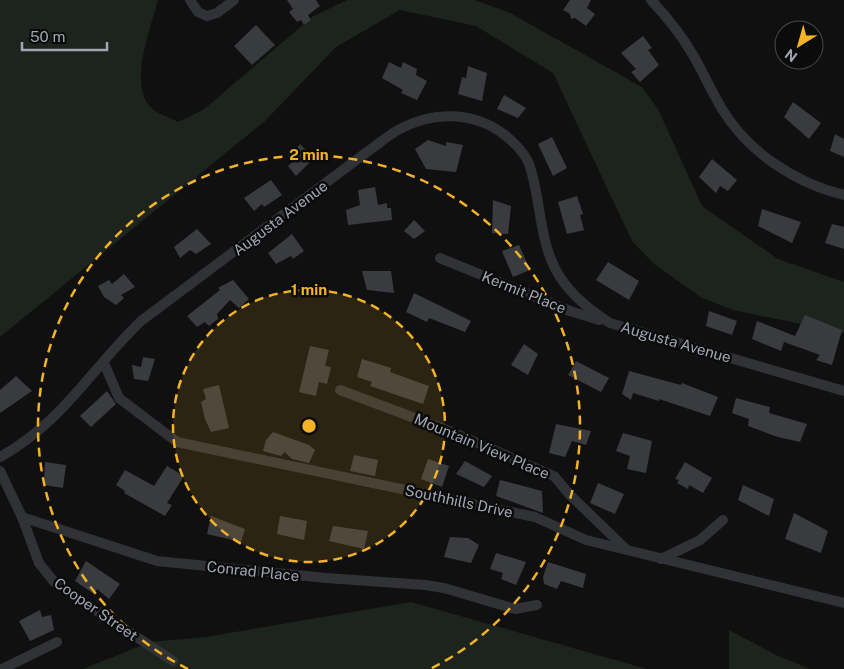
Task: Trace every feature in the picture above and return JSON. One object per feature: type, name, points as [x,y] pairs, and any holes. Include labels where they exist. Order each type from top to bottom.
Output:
[{"type":"street","points":[[190,0],[198,12],[207,16],[217,13],[234,0]]},
{"type":"street","points":[[651,0],[673,24],[692,53],[722,108],[738,131],[774,165],[844,195]]},
{"type":"street","name":"Augusta Avenue","points":[[0,458],[25,444],[45,428],[104,363],[121,340],[141,321],[370,149],[402,127],[440,117],[458,115],[489,123],[509,138],[528,162],[537,188],[547,250],[560,277],[577,298],[610,323],[844,391]]},
{"type":"street","name":"Kermit Place","points":[[440,258],[570,311],[610,323]]},
{"type":"street","name":"Southhills Drive","points":[[104,363],[118,398],[177,442],[535,517],[586,540],[844,603]]},
{"type":"street","name":"Mountain View Place","points":[[340,390],[452,432],[554,476],[570,495],[627,551]]},
{"type":"street","points":[[0,471],[22,517]]},
{"type":"street","name":"Conrad Place","points":[[22,517],[156,561],[326,578],[425,585],[444,588],[515,609],[537,605]]},
{"type":"street","name":"Cooper Street","points":[[22,517],[38,562],[56,583],[173,661]]},
{"type":"street","points":[[661,559],[700,540],[722,520]]},
{"type":"street","points":[[2,669],[57,642]]},
{"type":"shaded area","points":[[0,0],[158,0],[146,41],[141,74],[142,88],[146,101],[154,110],[178,122],[203,110],[312,17],[347,0],[475,0],[510,13],[642,87],[658,109],[702,206],[778,259],[844,282],[844,333],[733,310],[702,298],[654,264],[632,241],[553,73],[476,26],[400,10],[336,47],[265,121],[0,337]]},
{"type":"shaded area","points":[[411,602],[647,669],[83,669],[150,642],[206,637]]},
{"type":"shaded area","points":[[729,630],[776,655],[810,669],[729,669]]},
{"type":"building","points":[[287,0],[316,0],[320,6],[308,15],[311,20],[304,25],[301,20],[297,22],[289,12],[293,9]]},
{"type":"building","points":[[570,0],[591,0],[587,8],[595,14],[586,26],[575,18],[571,19],[570,14],[563,10]]},
{"type":"building","points":[[256,25],[275,45],[252,65],[234,46]]},
{"type":"building","points":[[643,36],[652,48],[648,50],[659,65],[640,82],[631,72],[636,69],[621,53]]},
{"type":"building","points":[[389,62],[401,68],[403,62],[417,69],[416,75],[427,81],[417,100],[401,93],[403,90],[382,78]]},
{"type":"building","points":[[468,66],[487,73],[482,101],[458,94],[462,77],[466,78]]},
{"type":"building","points":[[504,95],[526,108],[518,118],[497,109]]},
{"type":"building","points":[[793,102],[821,123],[809,139],[784,117]]},
{"type":"building","points":[[835,134],[844,139],[844,157],[830,151]]},
{"type":"building","points":[[552,137],[567,168],[553,176],[538,144]]},
{"type":"building","points":[[428,140],[446,146],[446,142],[463,145],[456,172],[426,169],[415,149]]},
{"type":"building","points":[[300,144],[314,158],[296,176],[288,166],[295,160],[292,153]]},
{"type":"building","points":[[712,159],[737,180],[728,191],[720,186],[716,193],[699,177]]},
{"type":"building","points":[[271,180],[282,195],[264,207],[262,204],[254,211],[244,198]]},
{"type":"building","points":[[375,187],[378,205],[387,203],[387,208],[391,208],[392,220],[348,225],[346,210],[360,205],[358,190]]},
{"type":"building","points":[[577,196],[583,214],[580,215],[584,230],[567,234],[558,202]]},
{"type":"building","points":[[493,200],[511,206],[508,234],[492,233]]},
{"type":"building","points":[[762,209],[801,222],[792,243],[758,226]]},
{"type":"building","points":[[414,220],[425,231],[414,239],[404,231]]},
{"type":"building","points":[[832,224],[844,227],[844,249],[825,243]]},
{"type":"building","points":[[197,229],[211,244],[196,254],[190,250],[180,258],[174,247]]},
{"type":"building","points":[[292,234],[304,251],[293,259],[291,256],[276,264],[268,253]]},
{"type":"building","points":[[519,245],[530,270],[513,277],[502,251]]},
{"type":"building","points":[[608,262],[639,281],[629,300],[596,280]]},
{"type":"building","points":[[362,271],[391,271],[394,293],[367,290]]},
{"type":"building","points":[[124,274],[135,287],[121,295],[124,298],[116,305],[104,297],[98,286],[109,280],[112,284]]},
{"type":"building","points":[[233,280],[249,299],[239,308],[230,300],[217,314],[218,319],[209,326],[205,322],[197,327],[187,316],[220,290],[218,288]]},
{"type":"building","points":[[414,293],[471,321],[465,332],[429,318],[427,322],[406,312]]},
{"type":"building","points":[[709,311],[737,321],[732,335],[706,326]]},
{"type":"building","points":[[805,315],[842,330],[832,365],[816,360],[820,355],[784,342],[781,351],[752,339],[757,321],[795,336]]},
{"type":"building","points":[[524,344],[538,354],[528,375],[511,365]]},
{"type":"building","points":[[310,346],[329,350],[325,366],[331,367],[327,384],[319,382],[316,396],[299,392]]},
{"type":"building","points":[[143,357],[155,359],[148,381],[134,379],[132,365],[141,367]]},
{"type":"building","points":[[362,359],[391,368],[390,372],[429,386],[423,404],[370,386],[372,382],[357,377]]},
{"type":"building","points":[[576,361],[609,378],[601,392],[568,375]]},
{"type":"building","points":[[629,371],[681,385],[682,383],[718,397],[710,416],[659,399],[659,401],[633,393],[631,400],[622,394]]},
{"type":"building","points":[[16,376],[32,391],[0,413],[0,390]]},
{"type":"building","points":[[219,385],[229,428],[211,432],[205,419],[201,402],[206,399],[203,389]]},
{"type":"building","points":[[107,391],[116,404],[91,427],[80,416]]},
{"type":"building","points":[[736,398],[770,407],[769,413],[807,424],[800,442],[778,437],[748,426],[749,419],[732,413]]},
{"type":"building","points":[[556,424],[591,431],[586,445],[572,441],[565,457],[549,453]]},
{"type":"building","points":[[273,432],[309,445],[315,450],[309,463],[292,459],[285,452],[281,456],[263,451],[266,440]]},
{"type":"building","points":[[623,433],[652,441],[646,473],[627,469],[630,456],[616,451]]},
{"type":"building","points":[[354,455],[378,460],[375,476],[350,471]]},
{"type":"building","points":[[428,459],[449,466],[442,487],[421,479]]},
{"type":"building","points":[[465,461],[492,476],[484,487],[456,474]]},
{"type":"building","points":[[45,462],[66,465],[63,488],[44,485]]},
{"type":"building","points":[[685,462],[712,478],[703,493],[689,485],[688,489],[677,483],[679,480],[675,479]]},
{"type":"building","points":[[167,466],[184,476],[167,503],[172,505],[165,516],[124,493],[125,491],[116,485],[125,470],[154,486]]},
{"type":"building","points":[[500,480],[542,491],[543,513],[496,496]]},
{"type":"building","points":[[598,483],[624,494],[615,514],[590,503]]},
{"type":"building","points":[[743,485],[774,499],[769,516],[738,500]]},
{"type":"building","points":[[794,513],[828,531],[821,553],[785,539]]},
{"type":"building","points":[[211,516],[245,529],[241,542],[207,534]]},
{"type":"building","points":[[280,516],[307,521],[304,540],[277,534]]},
{"type":"building","points":[[333,526],[368,531],[364,549],[329,541]]},
{"type":"building","points":[[450,537],[468,538],[479,545],[471,563],[444,557]]},
{"type":"building","points":[[496,553],[526,562],[516,585],[501,579],[503,573],[490,569]]},
{"type":"building","points":[[86,561],[120,584],[109,599],[97,589],[94,594],[75,581]]},
{"type":"building","points":[[548,562],[586,574],[583,588],[561,581],[557,589],[544,584],[543,577]]},
{"type":"building","points":[[40,610],[42,617],[51,615],[54,630],[30,641],[19,621]]}]
